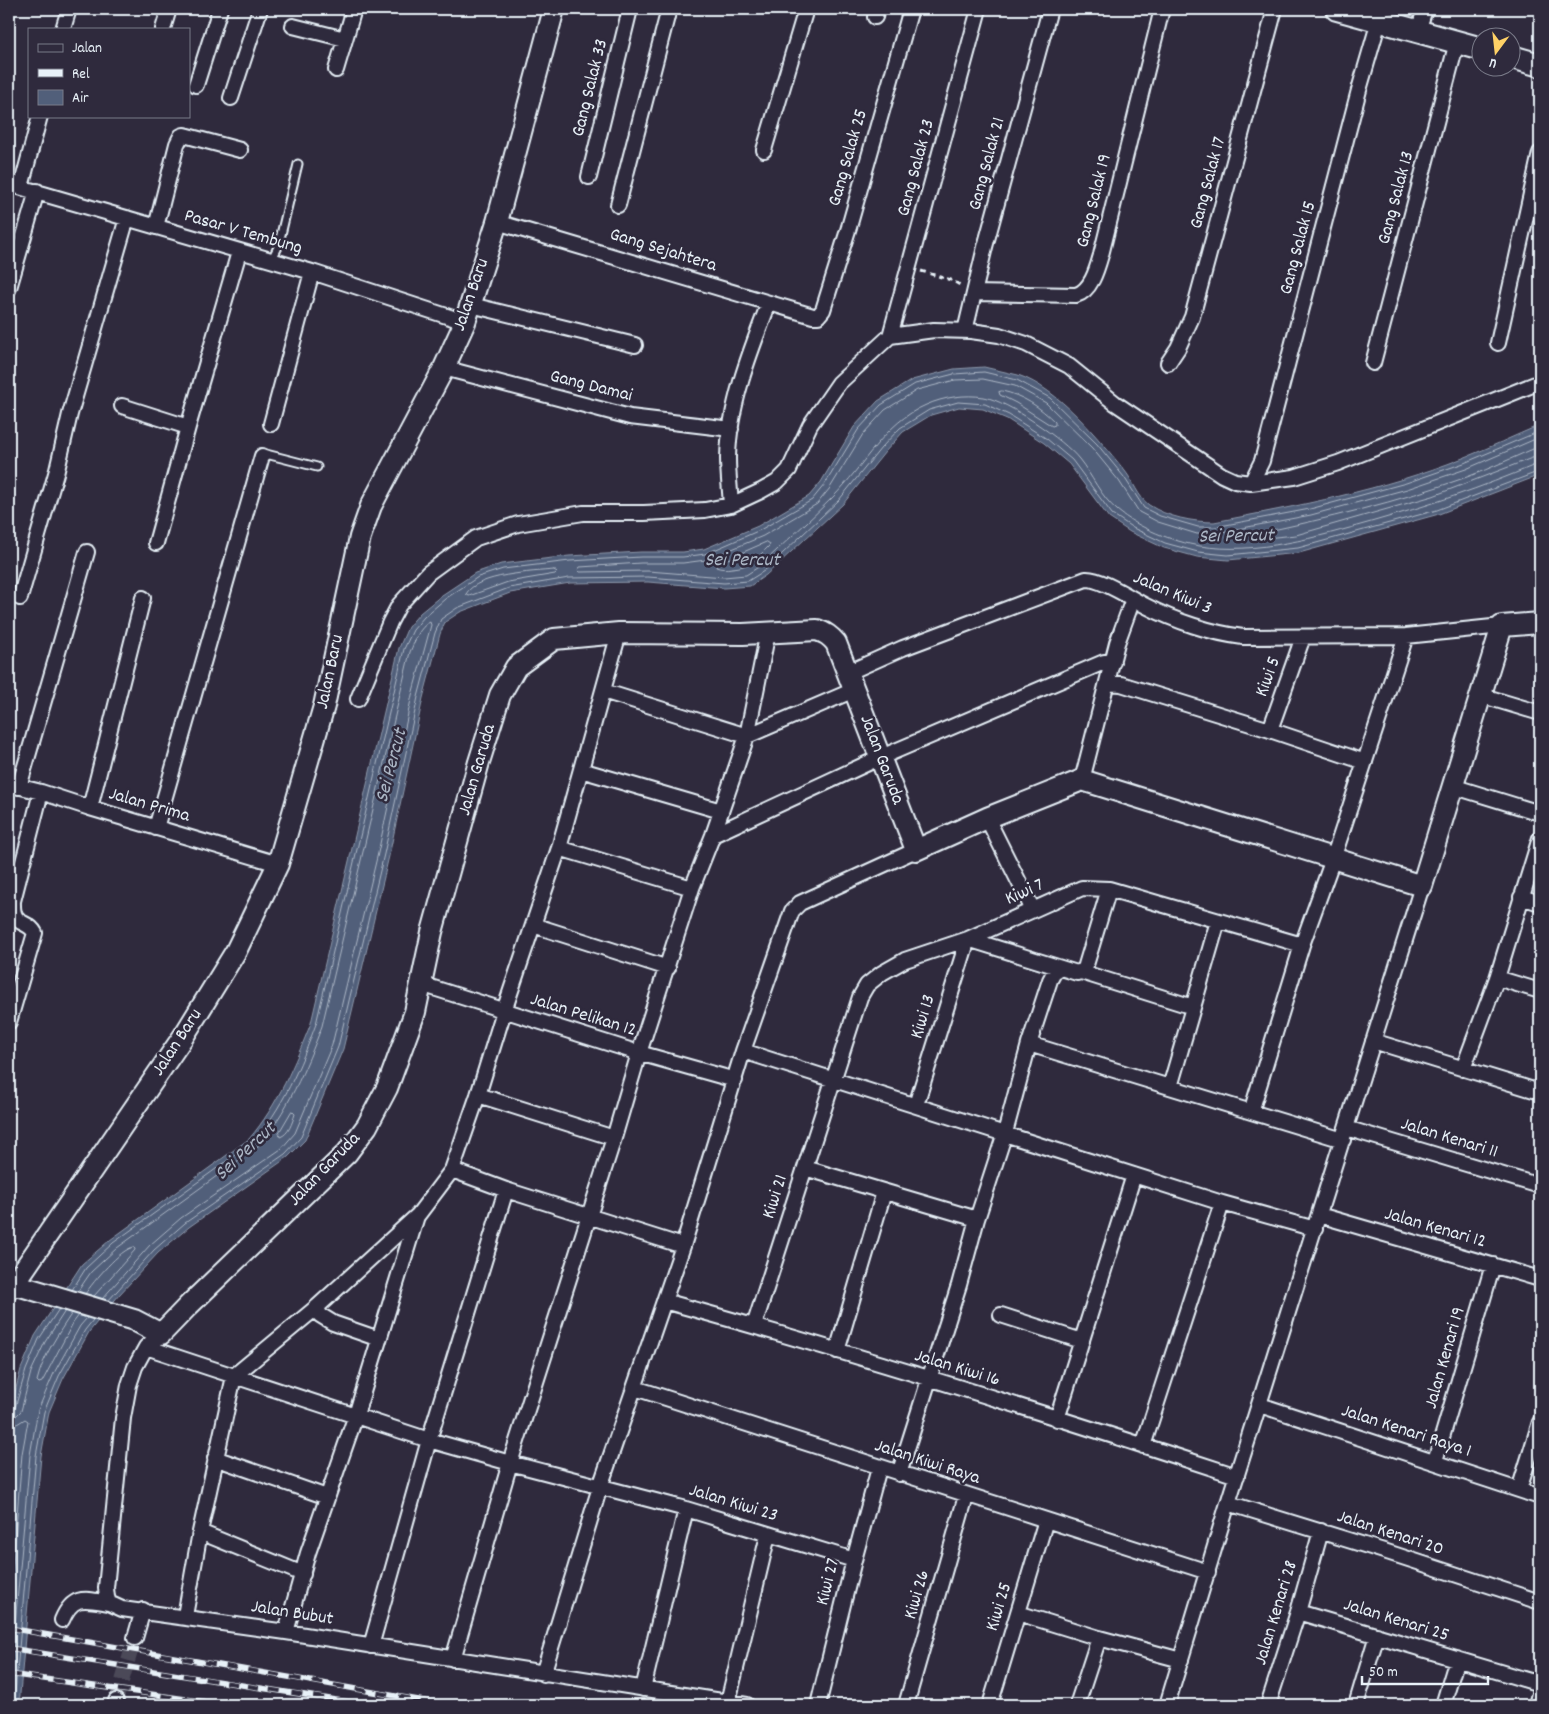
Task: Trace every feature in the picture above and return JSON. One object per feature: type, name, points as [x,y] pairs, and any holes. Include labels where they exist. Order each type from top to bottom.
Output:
[{"type":"main road","points":[[1337,9],[1472,46]]},
{"type":"main road","points":[[1522,60],[1540,65]]},
{"type":"street","points":[[63,28],[70,9]]},
{"type":"street","points":[[163,28],[169,9]]},
{"type":"street","points":[[196,85],[220,9]]},
{"type":"street","points":[[231,98],[260,9]]},
{"type":"street","points":[[336,70],[354,9]]},
{"type":"street","name":"Jalan Baru","points":[[11,1286],[183,1037],[236,951],[278,864],[324,706],[360,537],[371,506],[444,368],[468,313],[497,222],[554,9]]},
{"type":"street","name":"Gang Salak 33","points":[[589,177],[630,9]]},
{"type":"street","points":[[618,205],[669,9]]},
{"type":"street","points":[[764,150],[806,9]]},
{"type":"street","name":"Gang Salak 25","points":[[818,316],[823,310],[849,228],[911,9]]},
{"type":"street","name":"Gang Salak 23","points":[[890,336],[979,9]]},
{"type":"street","name":"Gang Salak 21","points":[[965,331],[985,247],[1050,9]]},
{"type":"street","name":"Gang Salak 19","points":[[974,293],[1076,295],[1084,292],[1088,287],[1099,263],[1162,9]]},
{"type":"street","name":"Gang Salak 17","points":[[1168,363],[1178,348],[1192,317],[1275,9]]},
{"type":"street","points":[[1418,31],[1424,9]]},
{"type":"street","name":"Gang Salak 15","points":[[1251,483],[1262,462],[1359,90],[1379,21]]},
{"type":"street","points":[[293,26],[345,40]]},
{"type":"street","name":"Gang Salak 13","points":[[1373,363],[1457,42]]},
{"type":"street","points":[[15,185],[39,118]]},
{"type":"street","points":[[156,227],[177,144],[181,136],[184,135],[240,150]]},
{"type":"street","points":[[1498,344],[1540,153]]},
{"type":"street","name":"Pasar V Tembung","points":[[15,185],[271,262],[468,313],[635,345]]},
{"type":"street","points":[[9,288],[37,191]]},
{"type":"street","points":[[20,598],[57,470],[70,414],[127,218]]},
{"type":"street","name":"Gang Sejahtera","points":[[497,222],[818,316]]},
{"type":"street","points":[[156,543],[240,252]]},
{"type":"street","points":[[271,424],[312,272]]},
{"type":"street","points":[[731,505],[728,458],[731,429],[742,380],[769,303]]},
{"type":"street","points":[[358,699],[399,605],[428,573],[476,538],[518,524],[583,513],[705,510],[731,505],[777,482],[789,470],[810,425],[839,383],[890,336],[934,330],[965,331],[999,335],[1026,344],[1069,366],[1115,403],[1222,476],[1235,481],[1251,483],[1294,478],[1338,463],[1540,382]]},
{"type":"street","name":"Gang Damai","points":[[444,368],[630,417],[731,429]]},
{"type":"street","points":[[122,406],[188,427]]},
{"type":"street","points":[[156,828],[262,456]]},
{"type":"street","points":[[14,785],[87,552]]},
{"type":"street","name":"Jalan Kiwi 3","points":[[747,736],[850,682],[912,645],[1082,579],[1093,579],[1155,610],[1224,635],[1243,637],[1406,636],[1502,626]]},
{"type":"street","points":[[90,808],[144,598]]},
{"type":"street","points":[[1082,780],[1117,643],[1133,599]]},
{"type":"street","points":[[1167,1705],[1228,1503],[1345,1134],[1502,626],[1540,624]]},
{"type":"street","name":"Jalan Garuda","points":[[161,1334],[347,1153],[358,1140],[387,1088],[415,1012],[432,932],[479,762],[504,686],[516,667],[554,639],[619,633],[743,634],[817,630],[824,632],[836,643],[916,850]]},
{"type":"street","points":[[452,1659],[510,1463],[614,1138],[639,1053],[668,968],[692,888],[713,836],[747,736],[768,632]]},
{"type":"street","points":[[185,1616],[215,1458],[234,1376],[317,1307],[418,1215],[452,1170],[559,848],[619,633]]},
{"type":"street","name":"Kiwi 5","points":[[1270,730],[1303,636]]},
{"type":"street","points":[[1251,1112],[1302,946],[1333,859],[1406,636]]},
{"type":"street","points":[[713,836],[879,758],[1104,662],[1113,662]]},
{"type":"street","points":[[1107,683],[1121,684],[1270,730],[1365,762]]},
{"type":"street","points":[[603,691],[747,736]]},
{"type":"street","points":[[1480,695],[1540,713]]},
{"type":"street","points":[[581,770],[721,811]]},
{"type":"street","points":[[543,1674],[600,1487],[683,1246],[744,1051],[792,911],[800,903],[987,818],[1082,780],[1422,886]]},
{"type":"street","name":"Jalan Prima","points":[[14,785],[278,864]]},
{"type":"street","points":[[1452,786],[1540,813]]},
{"type":"street","points":[[9,1022],[35,934],[32,928],[19,923],[13,912],[13,902],[41,792]]},
{"type":"street","points":[[987,818],[1033,910]]},
{"type":"street","points":[[1463,1069],[1497,978],[1540,838]]},
{"type":"street","points":[[559,848],[692,888]]},
{"type":"street","name":"Kiwi 7","points":[[833,1080],[860,997],[867,985],[882,973],[905,960],[968,939],[1082,888],[1109,889],[1302,946]]},
{"type":"street","points":[[1081,972],[1086,965],[1109,889]]},
{"type":"street","points":[[1521,897],[1540,903]]},
{"type":"street","points":[[1170,1087],[1218,921]]},
{"type":"street","points":[[533,925],[668,968]]},
{"type":"street","points":[[968,939],[1193,1007]]},
{"type":"street","name":"Kiwi 13","points":[[916,1106],[968,939]]},
{"type":"street","points":[[899,1474],[1005,1133],[1029,1044],[1050,980],[1057,967]]},
{"type":"street","points":[[1497,978],[1540,991]]},
{"type":"street","name":"Jalan Pelikan 12","points":[[421,984],[639,1053],[735,1080]]},
{"type":"street","points":[[1373,1041],[1540,1092]]},
{"type":"street","name":"Jalan Kenari 11","points":[[1029,1044],[1251,1112],[1345,1134],[1540,1186]]},
{"type":"street","name":"Jalan Kenari 12","points":[[744,1051],[1222,1203],[1317,1222],[1493,1265],[1540,1279]]},
{"type":"street","name":"Kiwi 21","points":[[754,1326],[833,1080]]},
{"type":"street","points":[[478,1095],[614,1138]]},
{"type":"street","points":[[805,1168],[977,1219]]},
{"type":"street","points":[[452,1170],[506,1190],[683,1246]]},
{"type":"street","points":[[1057,1419],[1134,1175]]},
{"type":"street","points":[[371,1646],[430,1440],[506,1190]]},
{"type":"street","points":[[838,1352],[884,1192]]},
{"type":"street","points":[[1144,1446],[1222,1203]]},
{"type":"street","points":[[286,1632],[308,1553],[356,1415],[418,1215]]},
{"type":"street","name":"Jalan Kenari 19","points":[[1436,1461],[1493,1265]]},
{"type":"street","points":[[11,1286],[36,1290],[134,1320],[161,1334],[146,1347],[135,1367],[129,1384],[123,1418],[106,1588],[109,1604]]},
{"type":"street","name":"Jalan Kiwi 16","points":[[664,1301],[754,1326],[928,1379],[1237,1476]]},
{"type":"street","points":[[317,1307],[320,1315],[333,1323],[379,1339]]},
{"type":"street","points":[[1000,1315],[1082,1341]]},
{"type":"street","name":"Jalan Kiwi 23","points":[[146,1347],[430,1440],[686,1510],[854,1560]]},
{"type":"street","name":"Jalan Kiwi Raya","points":[[635,1388],[966,1496],[1208,1572]]},
{"type":"street","name":"Jalan Kenari Raya 1","points":[[1260,1405],[1436,1461],[1540,1497]]},
{"type":"street","points":[[1519,1490],[1540,1422]]},
{"type":"street","points":[[215,1458],[327,1497]]},
{"type":"street","name":"Kiwi 27","points":[[818,1705],[854,1560],[880,1468]]},
{"type":"street","name":"Kiwi 26","points":[[906,1705],[966,1496]]},
{"type":"street","name":"Jalan Kenari 20","points":[[1228,1503],[1540,1602]]},
{"type":"street","points":[[643,1689],[686,1510]]},
{"type":"street","name":"Kiwi 25","points":[[990,1705],[1046,1520]]},
{"type":"street","name":"Jalan Kenari 28","points":[[1268,1705],[1298,1612],[1321,1531]]},
{"type":"street","points":[[200,1532],[303,1574]]},
{"type":"street","points":[[728,1702],[768,1534]]},
{"type":"street","name":"Jalan Bubut","points":[[62,1620],[70,1604],[76,1600],[87,1600],[109,1604],[122,1609],[185,1616],[747,1705]]},
{"type":"street","points":[[135,1638],[143,1610]]},
{"type":"street","name":"Jalan Kenari 25","points":[[1298,1612],[1540,1684]]},
{"type":"street","points":[[1018,1613],[1098,1638],[1181,1660]]},
{"type":"street","points":[[1356,1705],[1377,1634]]},
{"type":"street","points":[[1077,1705],[1098,1638]]},
{"type":"street","points":[[1443,1705],[1457,1659]]},
{"type":"street","points":[[1536,1705],[1540,1690]]},
{"type":"lane","points":[[271,262],[278,247],[298,164]]},
{"type":"lane","points":[[262,456],[266,454],[317,467]]},
{"type":"path","points":[[909,267],[950,280],[974,293]]},
{"type":"water","name":"Sei Percut","points":[[984,367],[1018,375],[1048,391],[1077,416],[1103,444],[1125,471],[1145,502],[1164,513],[1189,520],[1214,522],[1309,503],[1371,488],[1463,458],[1540,425],[1540,475],[1439,514],[1299,553],[1228,560],[1197,557],[1164,548],[1130,532],[1109,518],[1069,464],[1044,443],[1007,419],[983,409],[959,407],[931,415],[903,432],[843,504],[766,575],[750,586],[724,588],[648,582],[570,583],[510,593],[460,612],[445,622],[423,698],[389,856],[343,1049],[305,1140],[288,1157],[189,1227],[158,1253],[119,1295],[89,1332],[63,1379],[49,1412],[41,1456],[19,1705],[9,1705],[9,1415],[21,1369],[35,1336],[82,1264],[110,1240],[249,1139],[269,1112],[285,1083],[311,1023],[399,648],[408,627],[420,613],[442,595],[475,573],[501,564],[569,556],[683,552],[704,549],[758,526],[809,496],[821,482],[854,427],[878,401],[912,380],[954,369]]},
{"type":"tunnel","points":[[116,1701],[135,1638]]},
{"type":"railway","points":[[9,1628],[447,1705]]},
{"type":"railway","points":[[9,1648],[368,1705]]},
{"type":"railway","points":[[9,1674],[228,1705]]}]
